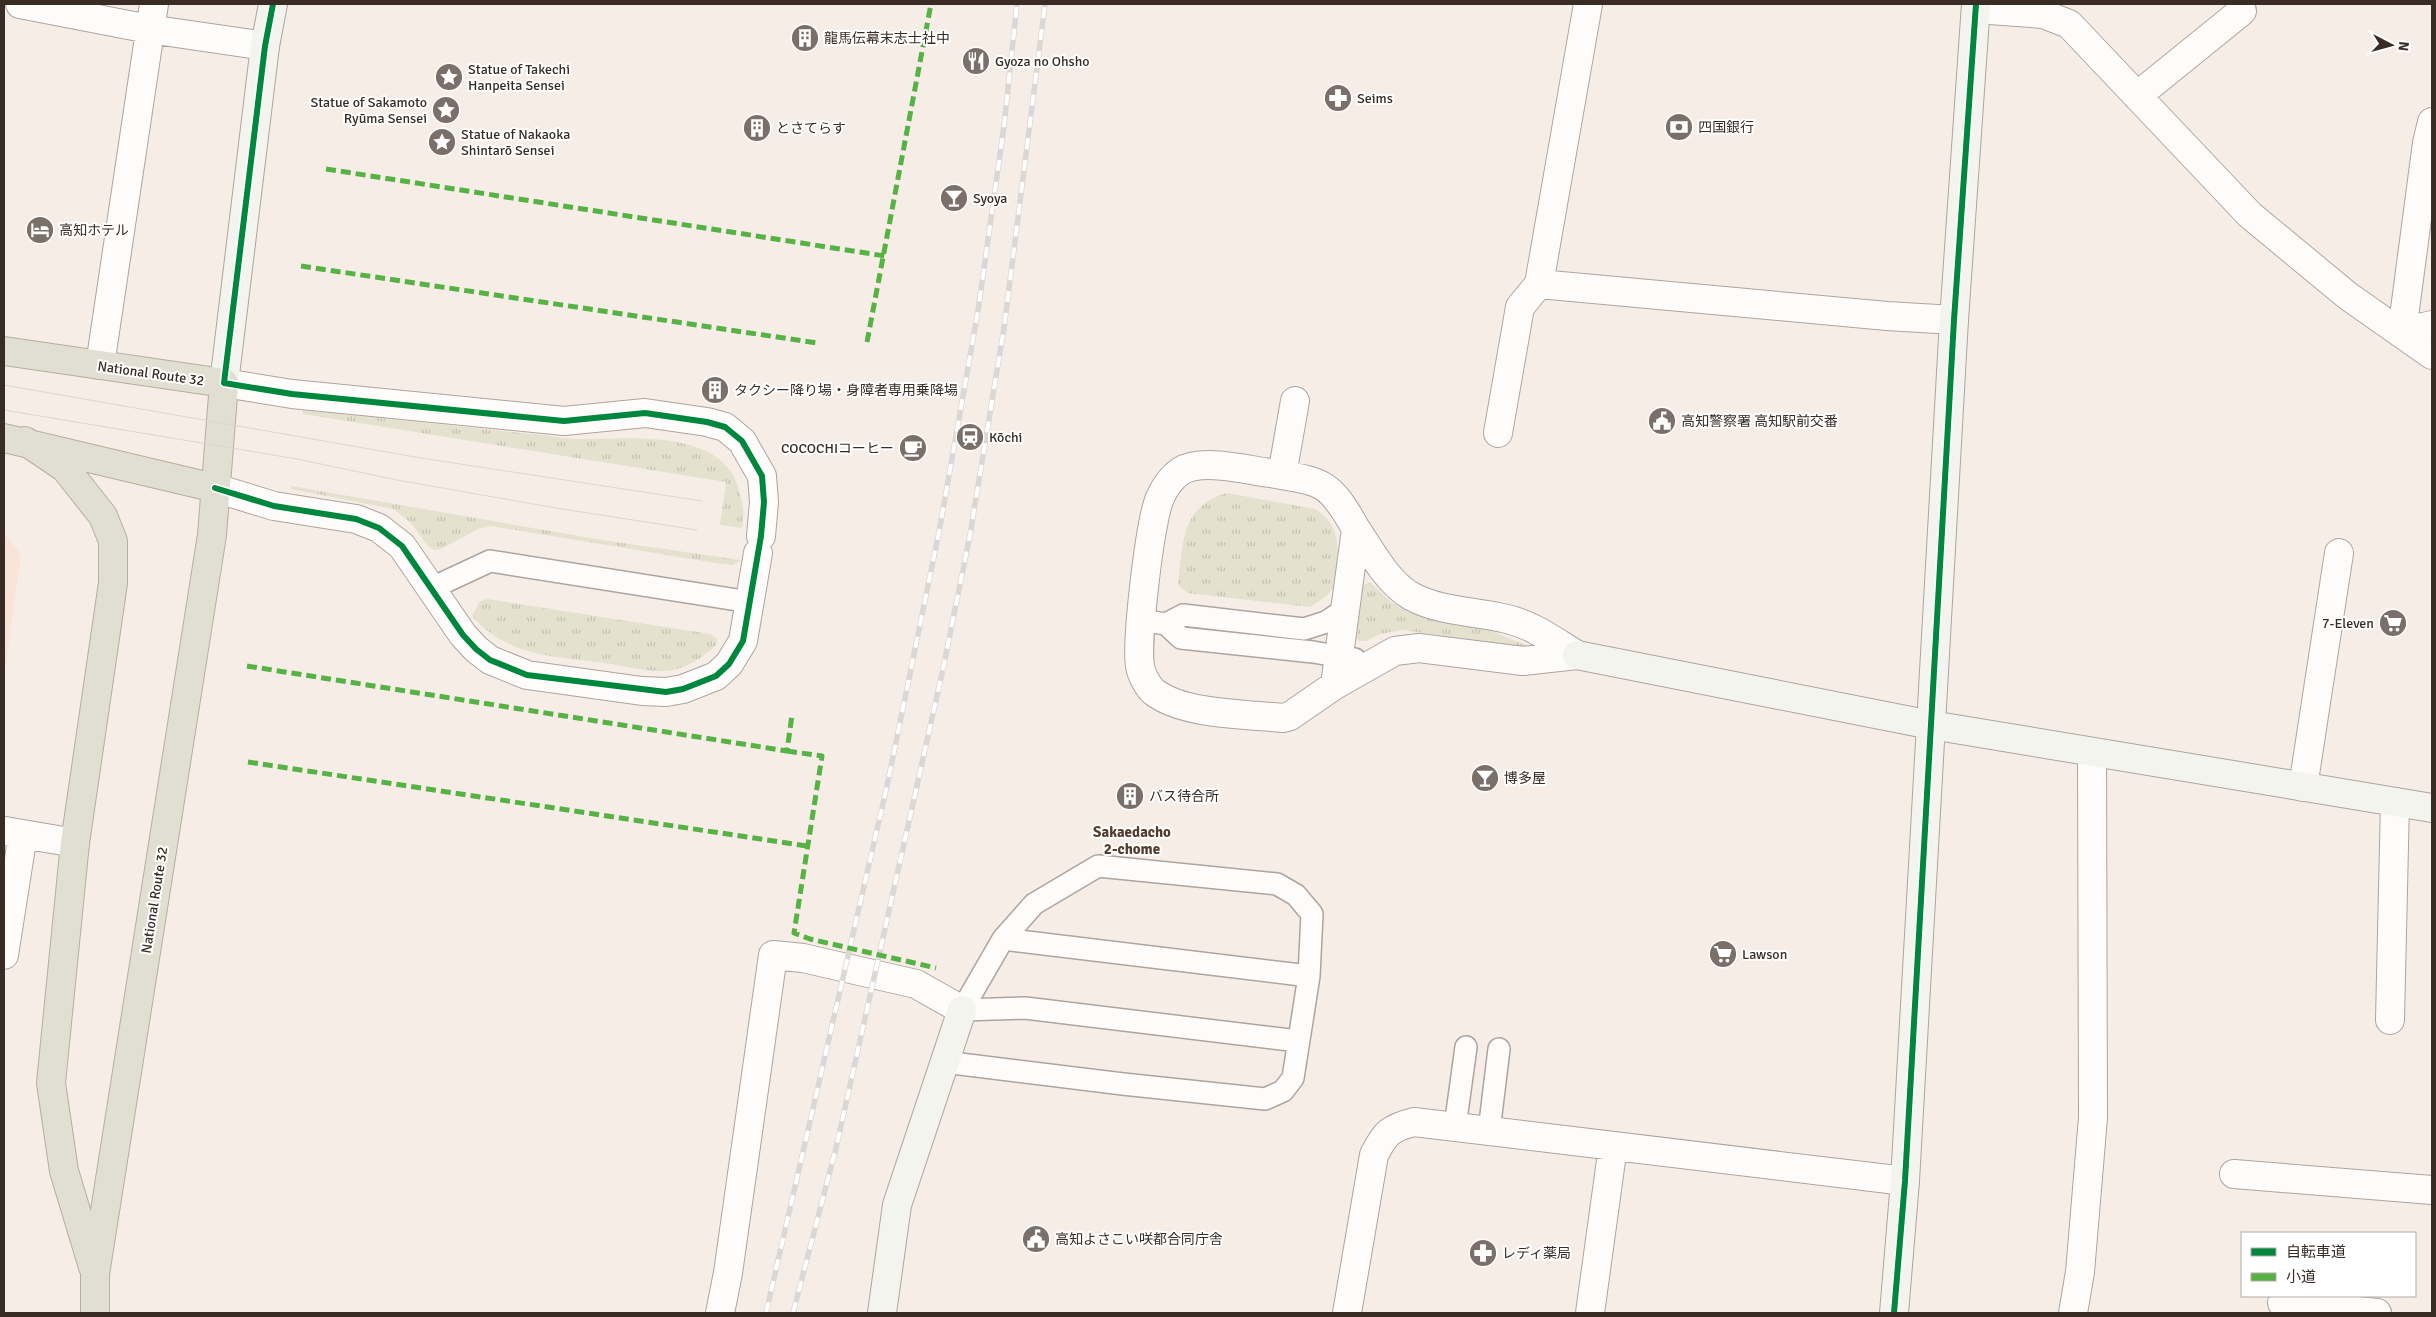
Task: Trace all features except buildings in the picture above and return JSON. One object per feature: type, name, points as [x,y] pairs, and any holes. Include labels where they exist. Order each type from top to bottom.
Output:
[{"type":"highway","name":"National Route 32","points":[[4,351],[224,383],[210,544],[95,1274],[95,1313]]},
{"type":"highway","points":[[15,440],[215,488]]},
{"type":"highway","points":[[15,440],[65,468],[103,516],[113,541],[112,583],[75,843],[51,1083],[64,1171],[95,1274]]},
{"type":"street","points":[[20,4],[152,16],[265,46]]},
{"type":"street","points":[[215,488],[274,506],[356,519],[369,523],[402,546],[463,635],[476,650],[490,660],[527,675],[666,692],[683,689],[716,676],[729,664],[743,641],[764,502],[762,476],[742,441],[725,427],[707,422],[646,413],[564,421],[292,394],[224,383],[265,46],[273,4]]},
{"type":"street","points":[[1498,432],[1520,308],[1539,284],[1588,4]]},
{"type":"street","points":[[1894,1313],[1905,1181],[1954,320],[1976,6],[2043,14],[2069,24],[2250,215],[2348,296],[2402,332],[2432,355]]},
{"type":"street","points":[[2137,96],[2242,10]]},
{"type":"street","points":[[100,365],[152,16]]},
{"type":"street","points":[[2402,332],[2431,135]]},
{"type":"street","points":[[1539,284],[1887,316],[1954,320]]},
{"type":"street","points":[[2402,332],[2432,325]]},
{"type":"street","points":[[1282,475],[1295,401]]},
{"type":"street","points":[[1577,655],[1533,628],[1507,619],[1430,605],[1410,595],[1395,582],[1356,529],[1344,507],[1332,492],[1307,478],[1208,465],[1182,471],[1170,481],[1159,498],[1153,524],[1154,618],[1139,640],[1140,668],[1153,691],[1170,701],[1199,708],[1283,718],[1290,716],[1335,685],[1395,651],[1419,648],[1523,661],[1577,655],[1931,725],[2432,808]]},
{"type":"street","points":[[1335,685],[1356,529]]},
{"type":"street","points":[[2303,787],[2339,552]]},
{"type":"street","points":[[2073,1313],[2080,1272],[2093,1118],[2092,753]]},
{"type":"street","points":[[2390,1020],[2395,802]]},
{"type":"street","points":[[4,955],[13,833],[75,843]]},
{"type":"street","points":[[720,1313],[728,1273],[773,955],[803,958],[916,984],[962,1010],[897,1205],[882,1313]]},
{"type":"street","points":[[1347,1313],[1374,1155],[1384,1135],[1398,1126],[1414,1122],[1905,1181]]},
{"type":"street","points":[[1590,1313],[1613,1146]]},
{"type":"street","points":[[2234,1174],[2432,1190]]},
{"type":"street","points":[[2282,1303],[2365,1313]]},
{"type":"lane","points":[[432,588],[490,561],[750,602]]},
{"type":"lane","points":[[1154,618],[1183,615],[1304,629],[1326,622],[1344,610]]},
{"type":"lane","points":[[1154,618],[1181,638],[1374,663]]},
{"type":"lane","points":[[944,1062],[1265,1099],[1284,1091],[1292,1078],[1309,976],[1312,914],[1296,895],[1277,884],[1098,866],[1034,904],[1003,939],[962,1010]]},
{"type":"lane","points":[[1003,939],[1309,976]]},
{"type":"lane","points":[[962,1010],[1025,1008],[1298,1041]]},
{"type":"lane","points":[[1455,1127],[1466,1047]]},
{"type":"lane","points":[[1489,1131],[1499,1049]]},
{"type":"shaded area","points":[[4,532],[21,555],[4,677]]},
{"type":"green space","points":[[303,410],[569,439],[649,439],[674,441],[697,447],[717,457],[731,472],[742,503],[742,528],[720,525],[726,482],[303,414]]},
{"type":"green space","points":[[291,486],[608,541],[741,560],[733,565],[722,564],[491,526],[478,529],[441,549],[434,550],[428,546],[410,522],[393,509],[291,489]]},
{"type":"green space","points":[[1227,493],[1315,509],[1328,520],[1335,533],[1338,548],[1336,580],[1328,594],[1310,607],[1188,593],[1178,585],[1183,542],[1192,517],[1200,507],[1212,499]]},
{"type":"green space","points":[[1370,582],[1391,602],[1410,613],[1486,629],[1530,647],[1530,649],[1403,630],[1380,634],[1366,641],[1359,641],[1356,637],[1362,586]]},
{"type":"green space","points":[[487,599],[710,634],[717,639],[716,645],[691,663],[677,669],[662,671],[550,656],[516,647],[486,630],[472,616],[480,601]]},
{"type":"tram line","points":[[4,385],[421,458],[702,501]]},
{"type":"tram line","points":[[4,410],[297,459],[397,480],[556,508],[697,530]]},
{"type":"railway","points":[[766,1313],[887,786],[939,532],[978,311],[1004,126],[1017,4]]},
{"type":"railway","points":[[793,1313],[836,1148],[943,669],[970,535],[1004,328],[1045,4]]},
{"type":"marked path","points":[[867,342],[931,4]]},
{"type":"marked path","points":[[326,169],[885,256]]},
{"type":"marked path","points":[[301,266],[817,343]]},
{"type":"marked path","points":[[247,666],[787,751],[792,715]]},
{"type":"marked path","points":[[787,751],[822,756],[794,933],[810,939],[936,968]]},
{"type":"marked path","points":[[248,762],[807,846]]},
{"type":"cycle path","points":[[215,488],[274,506],[356,519],[379,528],[402,546],[463,635],[476,649],[490,660],[527,675],[666,692],[683,689],[716,676],[729,664],[743,641],[761,536],[764,502],[762,476],[742,441],[725,427],[707,422],[645,413],[564,421],[292,394],[224,383],[265,46],[273,4]]},
{"type":"cycle path","points":[[1894,1313],[1905,1181],[1954,320],[1976,4]]},
{"type":"place","name":"龍馬伝幕末志士社中","points":[[805,38]]},
{"type":"place","name":"Gyoza no Ohsho","points":[[976,61]]},
{"type":"place","name":"Statue of Takechi Hanpeita Sensei","points":[[449,77]]},
{"type":"place","name":"Seims","points":[[1338,98]]},
{"type":"place","name":"Statue of Sakamoto Ryūma Sensei","points":[[446,110]]},
{"type":"place","name":"四国銀行","points":[[1679,127]]},
{"type":"place","name":"とさてらす","points":[[757,128]]},
{"type":"place","name":"Statue of Nakaoka Shintarō Sensei","points":[[442,142]]},
{"type":"place","name":"Syoya","points":[[954,198]]},
{"type":"place","name":"高知ホテル","points":[[40,230]]},
{"type":"place","name":"タクシー降り場・身障者専用乗降場","points":[[715,390]]},
{"type":"place","name":"高知警察署 高知駅前交番","points":[[1662,421]]},
{"type":"place","name":"Kōchi","points":[[970,437]]},
{"type":"place","name":"COCOCHIコーヒー","points":[[913,448]]},
{"type":"place","name":"7-Eleven","points":[[2393,623]]},
{"type":"place","name":"博多屋","points":[[1485,778]]},
{"type":"place","name":"バス待合所","points":[[1130,796]]},
{"type":"place","name":"Lawson","points":[[1723,954]]},
{"type":"place","name":"高知よさこい咲都合同庁舎","points":[[1036,1239]]},
{"type":"place","name":"レディ薬局","points":[[1483,1253]]},
{"type":"district","name":"Sakaedacho 2-chome","points":[[1132,840]]}]
